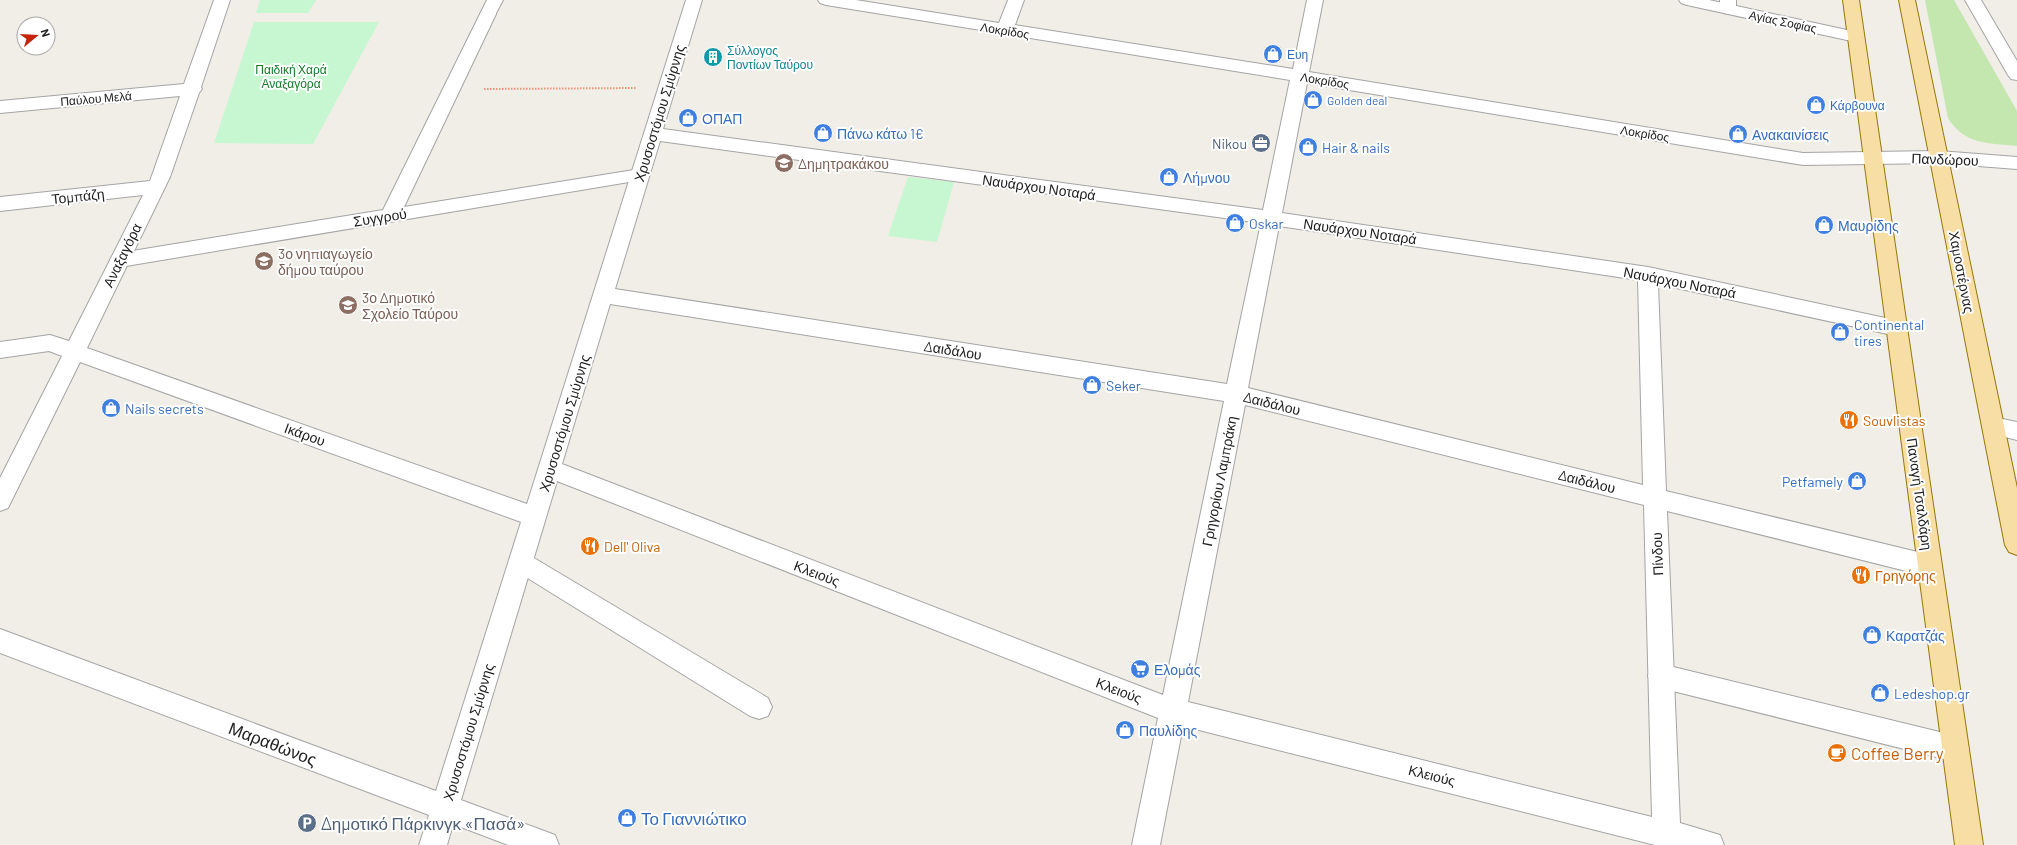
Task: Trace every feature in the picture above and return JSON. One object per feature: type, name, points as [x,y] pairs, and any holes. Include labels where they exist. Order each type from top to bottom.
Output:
[{"type":"main road","name":"Παναγή Τσαλδάρη","points":[[1851,0],[1969,845]]},
{"type":"main road","name":"Χαμοστέρνας","points":[[1907,0],[2017,545]]},
{"type":"street","name":"Αναξαγόρα","points":[[0,501],[156,187],[193,89],[222,0]]},
{"type":"street","name":"Χρυσοστόμου Σμύρνης","points":[[434,845],[694,0]]},
{"type":"street","name":"Λοκρίδος","points":[[826,0],[1803,159],[1872,158]]},
{"type":"street","points":[[1005,30],[1016,0]]},
{"type":"street","name":"Γρηγορίου Λαμπράκη","points":[[1146,845],[1315,0]]},
{"type":"street","name":"Αγίας Σοφίας","points":[[1687,0],[1728,5],[1856,37]]},
{"type":"street","points":[[1973,0],[2017,75]]},
{"type":"street","points":[[390,216],[492,7]]},
{"type":"street","name":"Παύλου Μελά","points":[[0,108],[193,89]]},
{"type":"street","name":"Ναυάρχου Νοταρά","points":[[653,134],[1272,218],[1648,274],[1897,328]]},
{"type":"street","name":"Πανδώρου","points":[[1872,158],[1939,157],[2017,163]]},
{"type":"street","name":"Συγγρού","points":[[120,260],[640,176]]},
{"type":"street","name":"Τομπάζη","points":[[0,204],[156,187]]},
{"type":"street","name":"Πίνδου","points":[[1648,274],[1666,833]]},
{"type":"street","name":"Δαιδάλου","points":[[603,295],[1237,394],[1930,566]]},
{"type":"street","name":"Ικάρου","points":[[0,350],[50,344],[74,351],[535,517]]},
{"type":"street","points":[[1993,426],[2017,431]]},
{"type":"street","name":"Κλειούς","points":[[550,469],[1173,711],[1710,845]]},
{"type":"street","points":[[521,562],[759,707]]},
{"type":"street","name":"Μαραθώνος","points":[[0,641],[546,845]]},
{"type":"street","points":[[1661,676],[1956,749]]},
{"type":"path","points":[[452,89],[667,88]]},
{"type":"green space","points":[[260,0],[316,0],[308,13],[256,13]]},
{"type":"green space","points":[[1925,0],[1954,0],[2017,111],[2017,146],[1987,143],[1969,138],[1954,127],[1948,118]]},
{"type":"green space","name":"Παιδική Χαρά Αναξαγόρα","points":[[254,22],[379,22],[313,144],[214,143]]},
{"type":"green space","points":[[908,177],[954,182],[937,242],[888,236]]},
{"type":"place","name":"Ευη","points":[[1273,54]]},
{"type":"place","name":"Σύλλογος Ποντίων Ταύρου","points":[[713,57]]},
{"type":"place","name":"Golden deal","points":[[1313,100]]},
{"type":"place","name":"Κάρβουνα","points":[[1816,105]]},
{"type":"place","name":"ΟΠΑΠ","points":[[688,118]]},
{"type":"place","name":"Πάνω κάτω 1€","points":[[823,133]]},
{"type":"place","name":"Ανακαινίσεις","points":[[1738,134]]},
{"type":"place","name":"Nikou","points":[[1261,143]]},
{"type":"place","name":"Hair & nails","points":[[1308,147]]},
{"type":"place","name":"Δημητρακάκου","points":[[784,163]]},
{"type":"place","name":"Λήμνου","points":[[1169,177]]},
{"type":"place","name":"Oskar","points":[[1235,223]]},
{"type":"place","name":"Μαυρίδης","points":[[1824,225]]},
{"type":"place","name":"3ο νηπιαγωγείο δήμου ταύρου","points":[[264,261]]},
{"type":"place","name":"3ο Δημοτικό Σχολείο Ταύρου","points":[[348,305]]},
{"type":"place","name":"Continental tires","points":[[1840,332]]},
{"type":"place","name":"Seker","points":[[1092,385]]},
{"type":"place","name":"Nails secrets","points":[[111,408]]},
{"type":"place","name":"Souvlistas","points":[[1849,420]]},
{"type":"place","name":"Petfamely","points":[[1857,481]]},
{"type":"place","name":"Dell' Oliva","points":[[590,546]]},
{"type":"place","name":"Γρηγόρης","points":[[1861,575]]},
{"type":"place","name":"Καρατζάς","points":[[1872,635]]},
{"type":"place","name":"Ελομάς","points":[[1140,669]]},
{"type":"place","name":"Ledeshop.gr","points":[[1880,693]]},
{"type":"place","name":"Παυλίδης","points":[[1125,730]]},
{"type":"place","name":"Coffee Berry","points":[[1837,753]]},
{"type":"place","name":"Το Γιαννιώτικο","points":[[627,818]]},
{"type":"place","name":"Δημοτικό Πάρκινγκ «Πασά»","points":[[307,823]]}]
